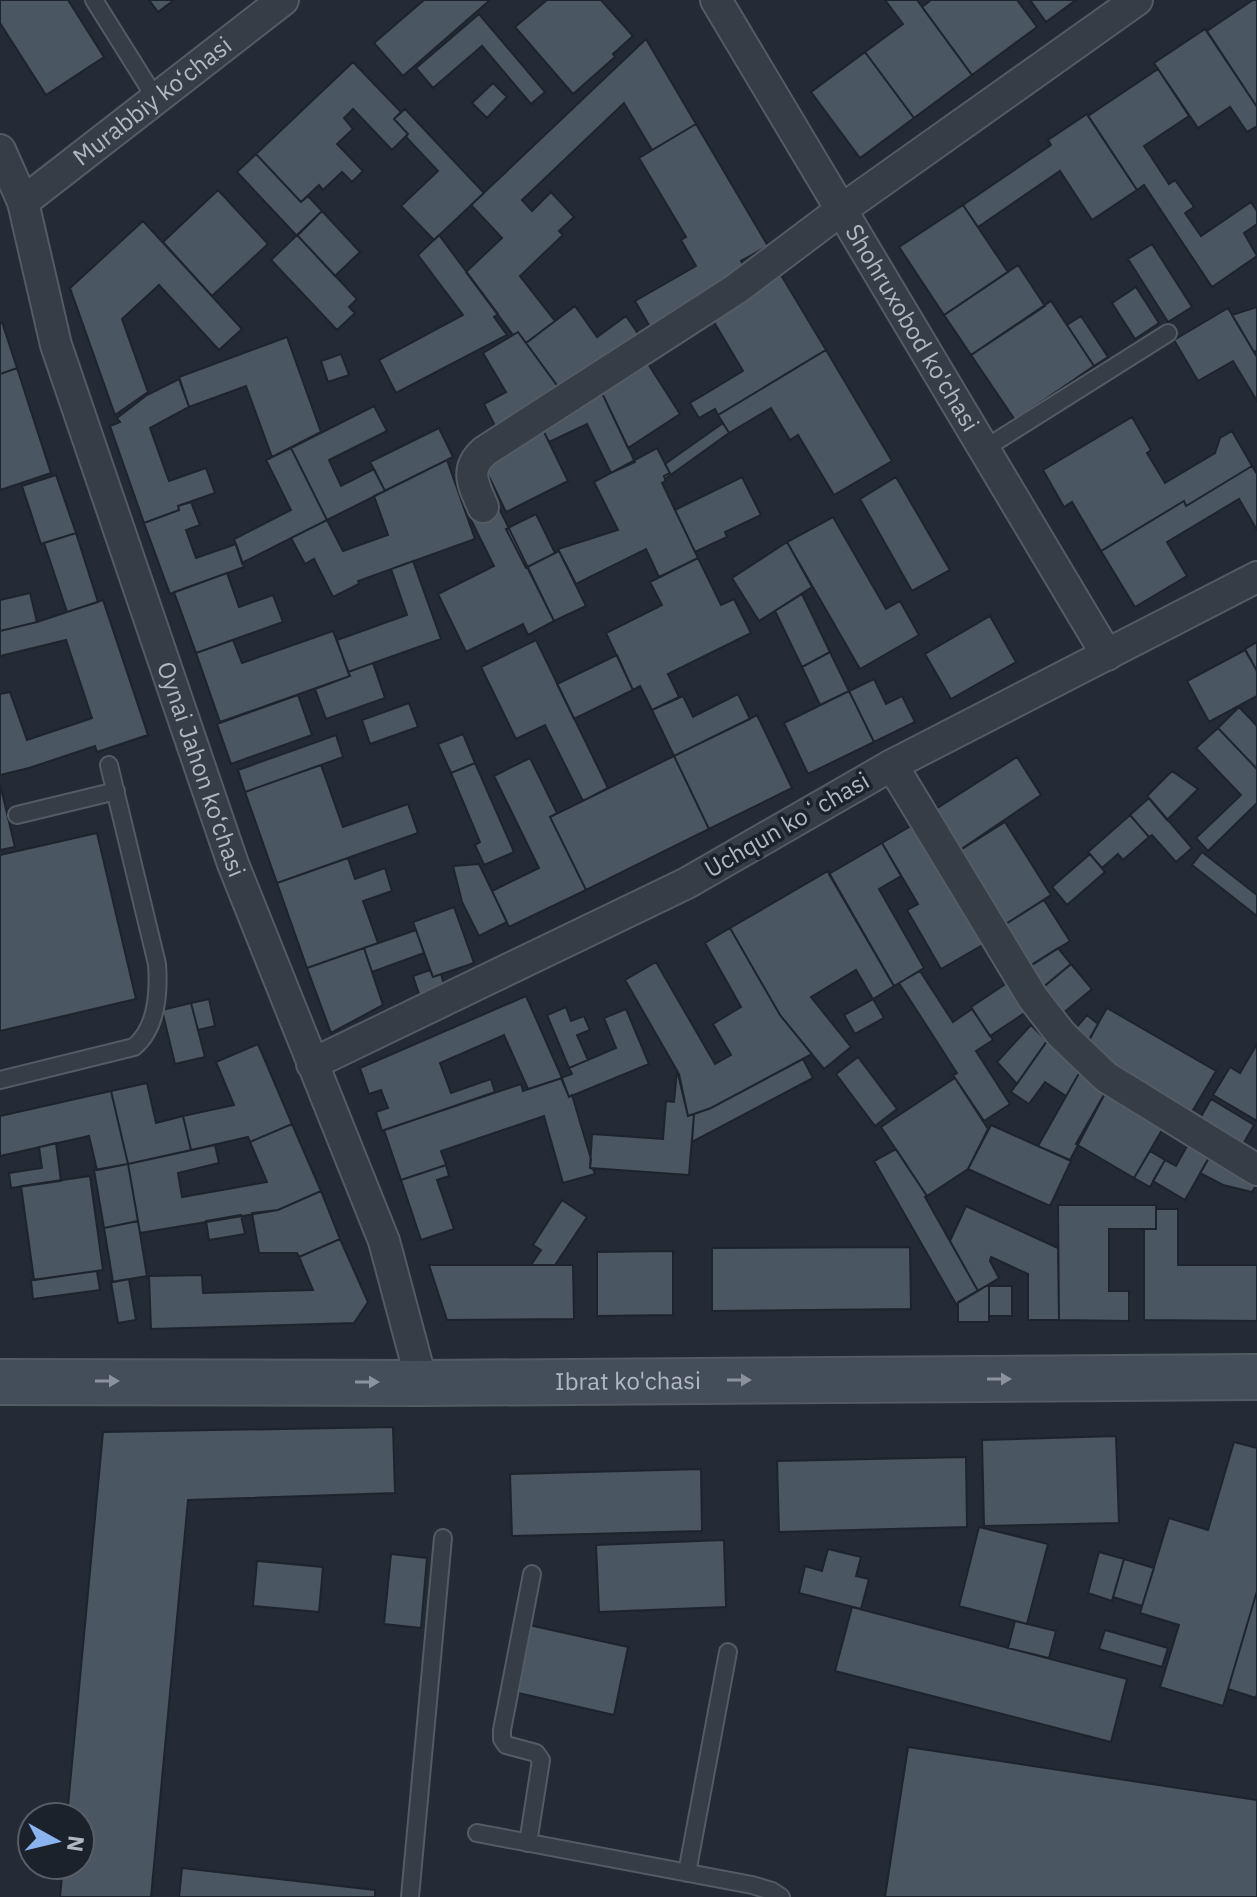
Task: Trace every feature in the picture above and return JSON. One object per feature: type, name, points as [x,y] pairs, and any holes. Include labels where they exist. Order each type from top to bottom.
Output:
[{"type":"main road","name":"Ibrat ko'chasi","points":[[14,1381],[422,1383],[1257,1377]]},
{"type":"street","name":"Murabbiy ko‘chasi","points":[[23,202],[283,0]]},
{"type":"street","name":"Shohruxobod ko'chasi","points":[[716,0],[1107,655]]},
{"type":"street","points":[[483,507],[472,472],[475,459],[485,451],[736,289],[841,210],[1137,0]]},
{"type":"street","name":"Oynai Jahon ko‘chasi","points":[[0,150],[23,202],[56,345],[233,864],[384,1241],[422,1383]]},
{"type":"street","name":"Uchqun koʻchasi","points":[[312,1064],[687,883],[892,765],[1257,577]]},
{"type":"street","points":[[892,765],[1033,998],[1061,1034],[1106,1077],[1257,1170]]},
{"type":"lane","points":[[94,0],[156,99]]},
{"type":"lane","points":[[984,449],[1168,333]]},
{"type":"lane","points":[[0,1080],[134,1047],[143,1039],[148,1028],[159,986],[157,964],[109,765]]},
{"type":"lane","points":[[17,815],[116,791]]},
{"type":"lane","points":[[410,1897],[443,1538]]},
{"type":"lane","points":[[528,1843],[541,1760],[536,1753],[506,1745],[502,1730],[532,1574]]},
{"type":"lane","points":[[687,1873],[728,1652]]},
{"type":"lane","points":[[477,1833],[752,1885],[781,1897]]},
{"type":"building","points":[[0,0],[68,0],[104,57],[46,95],[0,23]]},
{"type":"building","points":[[149,0],[174,0],[158,12]]},
{"type":"building","points":[[424,0],[490,0],[403,76],[374,43]]},
{"type":"building","points":[[547,0],[601,0],[633,36],[613,54],[615,57],[573,94],[515,27]]},
{"type":"building","points":[[885,0],[917,0],[972,75],[914,118],[865,52],[903,24]]},
{"type":"building","points":[[931,0],[1017,0],[1037,27],[972,75],[922,7]]},
{"type":"building","points":[[1030,0],[1076,0],[1046,22]]},
{"type":"building","points":[[1257,0],[1257,107],[1207,31]]},
{"type":"building","points":[[479,14],[545,92],[531,104],[482,46],[433,88],[416,68]]},
{"type":"building","points":[[1205,29],[1257,107],[1257,126],[1247,132],[1230,107],[1198,128],[1154,63]]},
{"type":"building","points":[[646,39],[696,124],[652,150],[624,103],[522,200],[532,211],[551,192],[574,217],[559,231],[563,235],[520,276],[555,321],[526,343],[518,332],[513,335],[466,272],[502,238],[471,205]]},
{"type":"building","points":[[865,52],[914,118],[860,158],[811,92]]},
{"type":"building","points":[[353,62],[401,112],[394,119],[408,134],[392,150],[353,109],[344,118],[353,129],[337,144],[363,171],[352,182],[342,172],[323,190],[319,185],[301,202],[256,154]]},
{"type":"building","points":[[1158,69],[1189,116],[1144,146],[1169,184],[1175,180],[1194,207],[1185,213],[1201,236],[1251,202],[1257,211],[1257,224],[1244,233],[1257,256],[1212,287],[1144,185],[1137,190],[1088,116]]},
{"type":"building","points":[[493,83],[507,97],[487,118],[472,103]]},
{"type":"building","points":[[405,109],[484,193],[434,240],[401,206],[438,171],[406,137],[408,134],[394,119]]},
{"type":"building","points":[[1087,114],[1137,190],[1092,220],[1060,171],[978,227],[963,205],[1051,145],[1048,140]]},
{"type":"building","points":[[696,124],[768,246],[741,261],[749,275],[653,332],[635,301],[696,266],[681,240],[686,237],[639,158]]},
{"type":"building","points":[[256,154],[301,202],[308,196],[322,211],[297,236],[237,172]]},
{"type":"building","points":[[218,190],[268,244],[212,296],[163,242]]},
{"type":"building","points":[[963,205],[1008,272],[944,315],[899,247]]},
{"type":"building","points":[[322,211],[360,252],[335,276],[297,235]]},
{"type":"building","points":[[143,221],[242,329],[219,350],[159,285],[122,319],[148,392],[115,415],[70,288]]},
{"type":"building","points":[[297,235],[357,299],[349,307],[355,313],[337,330],[271,260]]},
{"type":"building","points":[[439,235],[498,314],[494,317],[507,335],[396,393],[379,360],[463,315],[418,255]]},
{"type":"building","points":[[1152,244],[1192,307],[1168,322],[1128,259]]},
{"type":"building","points":[[1018,265],[1045,306],[971,355],[944,315]]},
{"type":"building","points":[[778,270],[826,350],[718,415],[715,409],[699,418],[690,403],[743,371],[708,312]]},
{"type":"building","points":[[1136,287],[1159,323],[1135,339],[1112,303]]},
{"type":"building","points":[[1051,301],[1094,366],[1015,420],[971,355]]},
{"type":"building","points":[[575,306],[597,337],[626,316],[643,341],[564,395],[526,343]]},
{"type":"building","points":[[1257,307],[1257,351],[1254,352],[1232,315]]},
{"type":"building","points":[[1228,308],[1257,357],[1257,401],[1233,361],[1198,381],[1174,340]]},
{"type":"building","points":[[1081,316],[1108,357],[1094,366],[1067,325]]},
{"type":"building","points":[[0,323],[17,368],[0,374]]},
{"type":"building","points":[[518,332],[564,395],[497,430],[484,404],[506,392],[483,353]]},
{"type":"building","points":[[287,337],[321,432],[272,457],[246,386],[189,407],[179,377]]},
{"type":"building","points":[[826,350],[892,461],[834,495],[798,435],[790,440],[771,408],[729,433],[718,415]]},
{"type":"building","points":[[341,354],[349,375],[328,382],[321,361]]},
{"type":"building","points":[[645,359],[680,414],[628,448],[602,393]]},
{"type":"building","points":[[17,368],[51,473],[0,490],[0,374]]},
{"type":"building","points":[[179,379],[189,407],[150,428],[169,481],[206,468],[215,493],[178,506],[179,510],[144,523],[110,426],[120,422],[117,418],[147,395]]},
{"type":"building","points":[[602,393],[635,462],[611,473],[587,424],[549,442],[543,430]]},
{"type":"building","points":[[374,406],[387,431],[329,460],[341,486],[374,469],[385,491],[327,520],[291,448]]},
{"type":"building","points":[[1132,417],[1151,450],[1147,453],[1165,483],[1215,453],[1220,438],[1232,431],[1252,466],[1186,506],[1184,501],[1101,551],[1072,502],[1064,507],[1043,470]]},
{"type":"building","points":[[723,423],[729,433],[665,479],[664,476],[670,473],[665,464]]},
{"type":"building","points":[[439,428],[453,457],[385,491],[370,462]]},
{"type":"building","points":[[543,430],[568,481],[506,512],[481,460]]},
{"type":"building","points":[[291,448],[327,520],[242,563],[234,539],[291,510],[266,460]]},
{"type":"building","points":[[657,448],[670,473],[664,476],[666,481],[662,483],[698,558],[659,577],[646,549],[576,584],[558,549],[618,530],[594,482]]},
{"type":"building","points":[[447,460],[475,539],[358,581],[359,584],[333,597],[314,559],[305,564],[291,538],[327,520],[343,551],[388,535],[374,496]]},
{"type":"building","points":[[1252,466],[1257,474],[1257,530],[1239,499],[1167,542],[1187,576],[1135,607],[1101,551],[1184,501],[1186,506]]},
{"type":"building","points":[[56,475],[76,533],[41,544],[22,486]]},
{"type":"building","points":[[742,477],[761,515],[725,532],[727,537],[695,552],[675,510]]},
{"type":"building","points":[[896,477],[950,570],[912,591],[860,499]]},
{"type":"building","points":[[191,502],[200,525],[186,530],[196,558],[236,544],[244,567],[170,594],[144,523],[179,510],[178,506]]},
{"type":"building","points":[[497,504],[554,621],[528,635],[523,624],[466,652],[438,594],[494,566],[470,518]]},
{"type":"building","points":[[536,514],[555,553],[526,568],[506,529]]},
{"type":"building","points":[[833,517],[886,609],[900,601],[919,635],[860,669],[787,542]]},
{"type":"building","points":[[76,533],[98,602],[67,612],[44,543]]},
{"type":"building","points":[[787,542],[812,587],[759,621],[732,578]]},
{"type":"building","points":[[559,551],[586,606],[554,621],[527,567]]},
{"type":"building","points":[[698,558],[721,605],[734,599],[751,633],[668,674],[679,697],[652,710],[640,686],[633,690],[606,633],[662,605],[650,582]]},
{"type":"building","points":[[413,561],[441,639],[348,672],[337,640],[407,615],[391,569]]},
{"type":"building","points":[[227,573],[239,607],[273,595],[283,622],[196,653],[174,592]]},
{"type":"building","points":[[30,593],[37,622],[0,631],[0,600]]},
{"type":"building","points":[[802,594],[830,652],[802,667],[775,611]]},
{"type":"building","points":[[103,600],[148,735],[97,752],[95,746],[0,775],[0,694],[10,692],[27,740],[92,718],[66,640],[0,656],[0,631]]},
{"type":"building","points":[[990,616],[1016,662],[951,699],[925,654]]},
{"type":"building","points":[[333,631],[350,676],[220,722],[196,653],[233,640],[242,663]]},
{"type":"building","points":[[536,640],[608,788],[583,801],[545,725],[516,739],[481,667]]},
{"type":"building","points":[[1257,642],[1257,671],[1245,649]]},
{"type":"building","points":[[1245,650],[1257,671],[1257,696],[1209,722],[1187,681]]},
{"type":"building","points":[[830,652],[849,691],[820,705],[802,667]]},
{"type":"building","points":[[617,655],[633,690],[574,719],[557,684]]},
{"type":"building","points":[[373,663],[385,698],[326,719],[315,689],[350,676],[348,672]]},
{"type":"building","points":[[874,679],[886,704],[902,696],[915,722],[874,742],[849,691]]},
{"type":"building","points":[[849,691],[874,742],[808,774],[784,723]]},
{"type":"building","points":[[738,694],[750,719],[674,756],[652,710],[683,696],[693,717]]},
{"type":"building","points":[[298,695],[312,735],[231,764],[217,724]]},
{"type":"building","points":[[409,703],[418,727],[370,744],[362,720]]},
{"type":"building","points":[[1239,707],[1257,726],[1257,769],[1218,728]]},
{"type":"building","points":[[757,715],[792,788],[709,829],[674,756]]},
{"type":"building","points":[[1218,728],[1257,769],[1257,803],[1208,851],[1196,838],[1241,795],[1196,748]]},
{"type":"building","points":[[463,734],[475,763],[451,773],[438,744]]},
{"type":"building","points":[[336,735],[343,757],[245,792],[238,770]]},
{"type":"building","points":[[674,756],[709,829],[586,890],[550,817]]},
{"type":"building","points":[[1017,757],[1041,795],[954,854],[928,814]]},
{"type":"building","points":[[530,758],[557,813],[550,817],[586,890],[509,927],[492,891],[539,868],[494,776]]},
{"type":"building","points":[[475,763],[514,852],[484,865],[475,845],[480,842],[451,773]]},
{"type":"building","points":[[321,765],[343,827],[408,804],[418,833],[277,883],[245,792]]},
{"type":"building","points":[[1172,771],[1198,789],[1167,820],[1147,796]]},
{"type":"building","points":[[0,784],[15,847],[0,850]]},
{"type":"building","points":[[1149,798],[1192,848],[1176,862],[1130,815]]},
{"type":"building","points":[[1130,815],[1149,837],[1123,860],[1118,854],[1102,868],[1088,852]]},
{"type":"building","points":[[1005,822],[1051,895],[1001,927],[954,854]]},
{"type":"building","points":[[916,823],[986,943],[941,969],[907,910],[918,904],[882,843]]},
{"type":"building","points":[[97,833],[136,999],[0,1031],[0,855]]},
{"type":"building","points":[[882,843],[901,876],[879,889],[924,968],[894,986],[829,874]]},
{"type":"building","points":[[1202,852],[1257,895],[1257,916],[1192,865]]},
{"type":"building","points":[[1090,854],[1105,872],[1067,905],[1052,887]]},
{"type":"building","points":[[348,858],[355,879],[385,868],[392,891],[363,901],[378,943],[307,968],[277,883]]},
{"type":"building","points":[[479,864],[507,922],[479,936],[462,902],[453,866]]},
{"type":"building","points":[[828,871],[894,986],[873,999],[856,970],[811,997],[851,1047],[824,1069],[780,1015],[730,928]]},
{"type":"building","points":[[1044,900],[1070,941],[1027,968],[1001,927]]},
{"type":"building","points":[[454,907],[474,963],[433,977],[413,922]]},
{"type":"building","points":[[730,928],[780,1015],[812,1054],[711,1108],[688,1116],[679,1074],[625,980],[656,962],[715,1064],[731,1055],[713,1024],[741,1007],[705,943]]},
{"type":"building","points":[[416,930],[424,953],[372,972],[364,948]]},
{"type":"building","points":[[364,948],[383,1005],[331,1033],[307,968]]},
{"type":"building","points":[[1058,948],[1071,964],[1041,989],[1025,969]]},
{"type":"building","points":[[1071,964],[1092,989],[1062,1014],[1041,989]]},
{"type":"building","points":[[430,970],[433,977],[441,974],[445,988],[420,997],[413,976]]},
{"type":"building","points":[[920,971],[953,1022],[972,1009],[993,1040],[976,1051],[1010,1104],[984,1121],[899,983]]},
{"type":"building","points":[[1010,981],[1029,1010],[990,1036],[971,1007]]},
{"type":"building","points":[[526,996],[562,1078],[528,1089],[504,1035],[440,1063],[451,1093],[491,1079],[495,1092],[382,1131],[376,1112],[388,1108],[381,1090],[369,1094],[360,1068]]},
{"type":"building","points":[[209,999],[215,1026],[198,1030],[191,1003]]},
{"type":"building","points":[[873,999],[884,1018],[855,1034],[844,1015]]},
{"type":"building","points":[[191,1003],[205,1057],[175,1064],[162,1010]]},
{"type":"building","points":[[566,1007],[571,1021],[584,1016],[590,1030],[577,1035],[588,1060],[569,1068],[547,1015]]},
{"type":"building","points":[[1107,1008],[1216,1071],[1186,1122],[1082,1052]]},
{"type":"building","points":[[626,1009],[649,1064],[569,1097],[561,1078],[572,1074],[569,1068],[616,1048],[604,1018]]},
{"type":"building","points":[[1087,1015],[1098,1024],[1085,1048],[1070,1035]]},
{"type":"building","points":[[1031,1025],[1047,1041],[1017,1084],[997,1062]]},
{"type":"building","points":[[1049,1038],[1085,1063],[1066,1096],[1045,1082],[1029,1104],[1011,1092]]},
{"type":"building","points":[[258,1044],[292,1124],[250,1142],[248,1137],[191,1150],[183,1116],[234,1105],[216,1062]]},
{"type":"building","points":[[1257,1044],[1257,1121],[1213,1095],[1230,1067],[1240,1073]]},
{"type":"building","points":[[858,1057],[897,1109],[875,1126],[836,1074]]},
{"type":"building","points":[[803,1059],[813,1078],[692,1142],[694,1114]]},
{"type":"building","points":[[1082,1068],[1110,1084],[1070,1160],[1038,1146]]},
{"type":"building","points":[[677,1070],[688,1116],[694,1114],[689,1175],[590,1168],[592,1134],[663,1139],[666,1101],[674,1102]]},
{"type":"building","points":[[562,1078],[569,1097],[572,1095],[591,1159],[590,1168],[595,1174],[563,1183],[544,1116],[441,1151],[446,1165],[401,1180],[384,1130],[521,1084],[523,1091]]},
{"type":"building","points":[[955,1078],[988,1129],[968,1169],[927,1196],[881,1127]]},
{"type":"building","points":[[147,1083],[156,1123],[183,1116],[191,1150],[128,1164],[111,1091]]},
{"type":"building","points":[[1110,1084],[1169,1118],[1134,1178],[1076,1144]]},
{"type":"building","points":[[111,1091],[128,1164],[97,1170],[89,1136],[0,1156],[0,1116]]},
{"type":"building","points":[[1211,1099],[1254,1125],[1242,1146],[1199,1120]]},
{"type":"building","points":[[292,1124],[321,1191],[278,1210],[140,1233],[128,1164],[215,1145],[219,1163],[178,1173],[182,1197],[267,1182],[250,1142]]},
{"type":"building","points":[[991,1125],[1071,1161],[1050,1206],[968,1169]]},
{"type":"building","points":[[1192,1137],[1214,1149],[1185,1200],[1153,1181],[1165,1160],[1176,1166]]},
{"type":"building","points":[[56,1143],[61,1181],[11,1188],[9,1173],[42,1168],[39,1147]]},
{"type":"building","points":[[896,1149],[927,1196],[978,1291],[956,1304],[874,1161]]},
{"type":"building","points":[[1214,1149],[1257,1184],[1252,1192],[1223,1185],[1200,1173]]},
{"type":"building","points":[[1150,1151],[1165,1160],[1150,1187],[1134,1178]]},
{"type":"building","points":[[128,1164],[138,1221],[104,1228],[94,1170]]},
{"type":"building","points":[[446,1165],[449,1176],[437,1180],[454,1229],[421,1240],[401,1180]]},
{"type":"building","points":[[90,1176],[103,1270],[34,1280],[21,1186]]},
{"type":"building","points":[[321,1191],[340,1239],[299,1257],[297,1253],[259,1253],[252,1213],[278,1210]]},
{"type":"building","points":[[562,1200],[587,1217],[555,1265],[531,1265],[541,1250],[533,1245]]},
{"type":"building","points":[[1058,1205],[1156,1205],[1156,1229],[1109,1229],[1109,1291],[1129,1291],[1129,1321],[1059,1320]]},
{"type":"building","points":[[966,1206],[1058,1248],[1059,1320],[1028,1320],[1028,1274],[991,1257],[999,1278],[978,1291],[950,1241]]},
{"type":"building","points":[[1156,1209],[1178,1209],[1178,1265],[1257,1265],[1257,1321],[1144,1320],[1144,1229],[1156,1229]]},
{"type":"building","points":[[241,1215],[245,1234],[209,1240],[206,1221]]},
{"type":"building","points":[[138,1221],[147,1276],[113,1282],[104,1228]]},
{"type":"building","points":[[340,1239],[368,1302],[354,1323],[151,1329],[149,1276],[202,1275],[203,1293],[313,1290],[299,1257]]},
{"type":"building","points":[[910,1247],[911,1309],[712,1311],[712,1248]]},
{"type":"building","points":[[673,1251],[673,1315],[597,1316],[597,1252]]},
{"type":"building","points":[[429,1265],[573,1265],[574,1319],[447,1320]]},
{"type":"building","points":[[97,1271],[100,1290],[33,1299],[31,1280]]},
{"type":"building","points":[[129,1279],[136,1320],[118,1323],[111,1282]]},
{"type":"building","points":[[989,1286],[989,1322],[958,1322],[958,1302]]},
{"type":"building","points":[[989,1286],[1012,1286],[1012,1316],[989,1316]]},
{"type":"building","points":[[393,1427],[395,1493],[188,1500],[151,1897],[60,1897],[62,1881],[96,1881],[96,1801],[68,1801],[103,1432]]},
{"type":"building","points":[[1116,1436],[1119,1523],[984,1526],[982,1440]]},
{"type":"building","points":[[1234,1442],[1257,1448],[1257,1591],[1223,1706],[1160,1687],[1179,1625],[1140,1613],[1169,1518],[1208,1530]]},
{"type":"building","points":[[966,1457],[967,1527],[779,1532],[777,1461]]},
{"type":"building","points":[[701,1469],[702,1531],[512,1536],[510,1474]]},
{"type":"building","points":[[979,1527],[1048,1544],[1027,1624],[959,1606]]},
{"type":"building","points":[[724,1540],[726,1607],[599,1612],[596,1545]]},
{"type":"building","points":[[828,1549],[861,1557],[856,1576],[869,1579],[861,1609],[799,1593],[805,1566],[822,1571]]},
{"type":"building","points":[[1099,1552],[1124,1559],[1112,1601],[1088,1593]]},
{"type":"building","points":[[391,1554],[427,1558],[421,1628],[384,1624]]},
{"type":"building","points":[[1124,1559],[1154,1568],[1142,1606],[1113,1597]]},
{"type":"building","points":[[257,1561],[323,1567],[319,1612],[253,1606]]},
{"type":"building","points":[[1257,1591],[1257,1694],[1256,1698],[1228,1689]]},
{"type":"building","points":[[852,1607],[1127,1679],[1111,1742],[835,1671]]},
{"type":"building","points":[[1015,1621],[1056,1631],[1049,1658],[1008,1648]]},
{"type":"building","points":[[529,1625],[628,1647],[614,1715],[514,1692]]},
{"type":"building","points":[[1105,1630],[1168,1648],[1162,1667],[1099,1649]]},
{"type":"building","points":[[908,1747],[1257,1800],[1257,1897],[885,1897]]},
{"type":"building","points":[[182,1868],[375,1890],[375,1897],[179,1897]]}]
